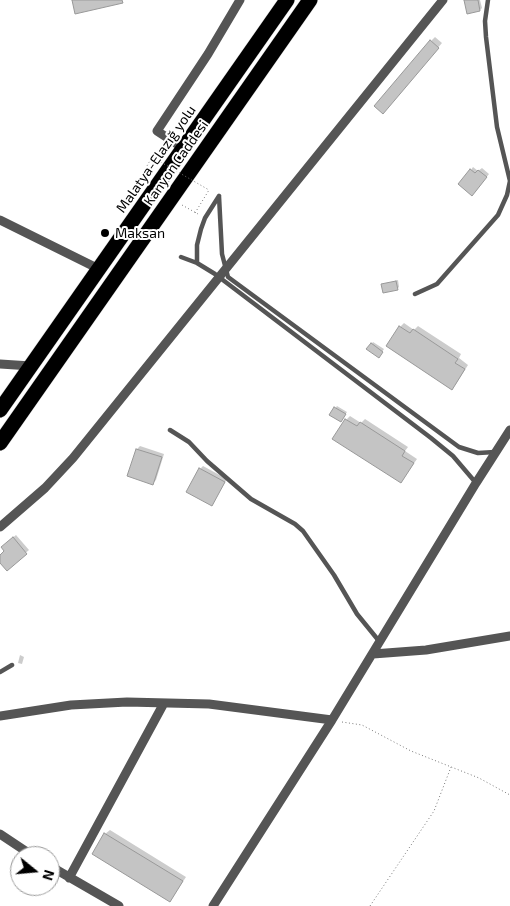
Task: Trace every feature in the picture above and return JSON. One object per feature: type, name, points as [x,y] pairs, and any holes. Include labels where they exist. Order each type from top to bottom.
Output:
[{"type":"highway","name":"Malatya-Elazığ yolu","points":[[0,410],[287,0]]},
{"type":"highway","name":"Kanyon Caddesi","points":[[0,443],[310,0]]},
{"type":"street","points":[[183,148],[157,131],[208,54],[240,0]]},
{"type":"street","points":[[0,527],[45,488],[72,458],[443,0]]},
{"type":"street","points":[[0,220],[99,268]]},
{"type":"street","points":[[0,364],[31,366]]},
{"type":"street","points":[[214,906],[332,720],[510,430]]},
{"type":"street","points":[[373,654],[426,650],[510,636]]},
{"type":"street","points":[[0,716],[71,705],[127,702],[209,704],[332,720]]},
{"type":"street","points":[[69,878],[164,703]]},
{"type":"street","points":[[0,834],[18,846]]},
{"type":"street","points":[[60,872],[119,906]]},
{"type":"lane","points":[[415,294],[437,284],[498,215],[507,195],[510,181],[497,127],[486,36],[488,0]]},
{"type":"lane","points":[[197,263],[197,245],[205,218],[219,196],[222,254],[228,277],[459,447],[478,453],[496,452]]},
{"type":"lane","points":[[181,257],[197,263],[215,274],[431,438],[452,456],[476,483]]},
{"type":"lane","points":[[170,430],[189,442],[207,461],[251,499],[295,524],[302,531],[329,568],[357,614],[380,642]]},
{"type":"lane","points":[[0,672],[12,666]]},
{"type":"path","points":[[138,182],[152,158],[209,190],[195,213]]},
{"type":"path","points":[[171,198],[205,218]]},
{"type":"path","points":[[332,720],[362,725],[411,751],[479,778],[510,795]]},
{"type":"path","points":[[370,906],[434,811],[451,767]]},
{"type":"building","points":[[72,0],[122,0],[123,3],[75,14]]},
{"type":"building","points":[[464,0],[478,0],[480,11],[467,14]]},
{"type":"building","points":[[430,40],[439,48],[383,114],[374,106]]},
{"type":"building","points":[[470,169],[475,173],[478,170],[487,177],[472,196],[458,184]]},
{"type":"building","points":[[396,281],[398,290],[383,293],[381,284]]},
{"type":"building","points":[[399,326],[410,333],[413,329],[458,359],[455,363],[465,369],[452,390],[386,346]]},
{"type":"building","points":[[371,343],[383,352],[379,358],[366,349]]},
{"type":"building","points":[[334,407],[346,414],[341,422],[329,415]]},
{"type":"building","points":[[345,419],[357,426],[360,422],[405,451],[402,456],[414,463],[401,483],[332,439]]},
{"type":"building","points":[[136,449],[162,457],[153,485],[127,476]]},
{"type":"building","points":[[199,468],[225,482],[212,506],[186,492]]},
{"type":"building","points":[[13,537],[27,554],[7,571],[0,563],[0,555],[4,551],[1,547]]},
{"type":"building","points":[[104,833],[183,881],[170,902],[92,854]]},
{"type":"place","name":"Maksan","points":[[105,233]]}]
